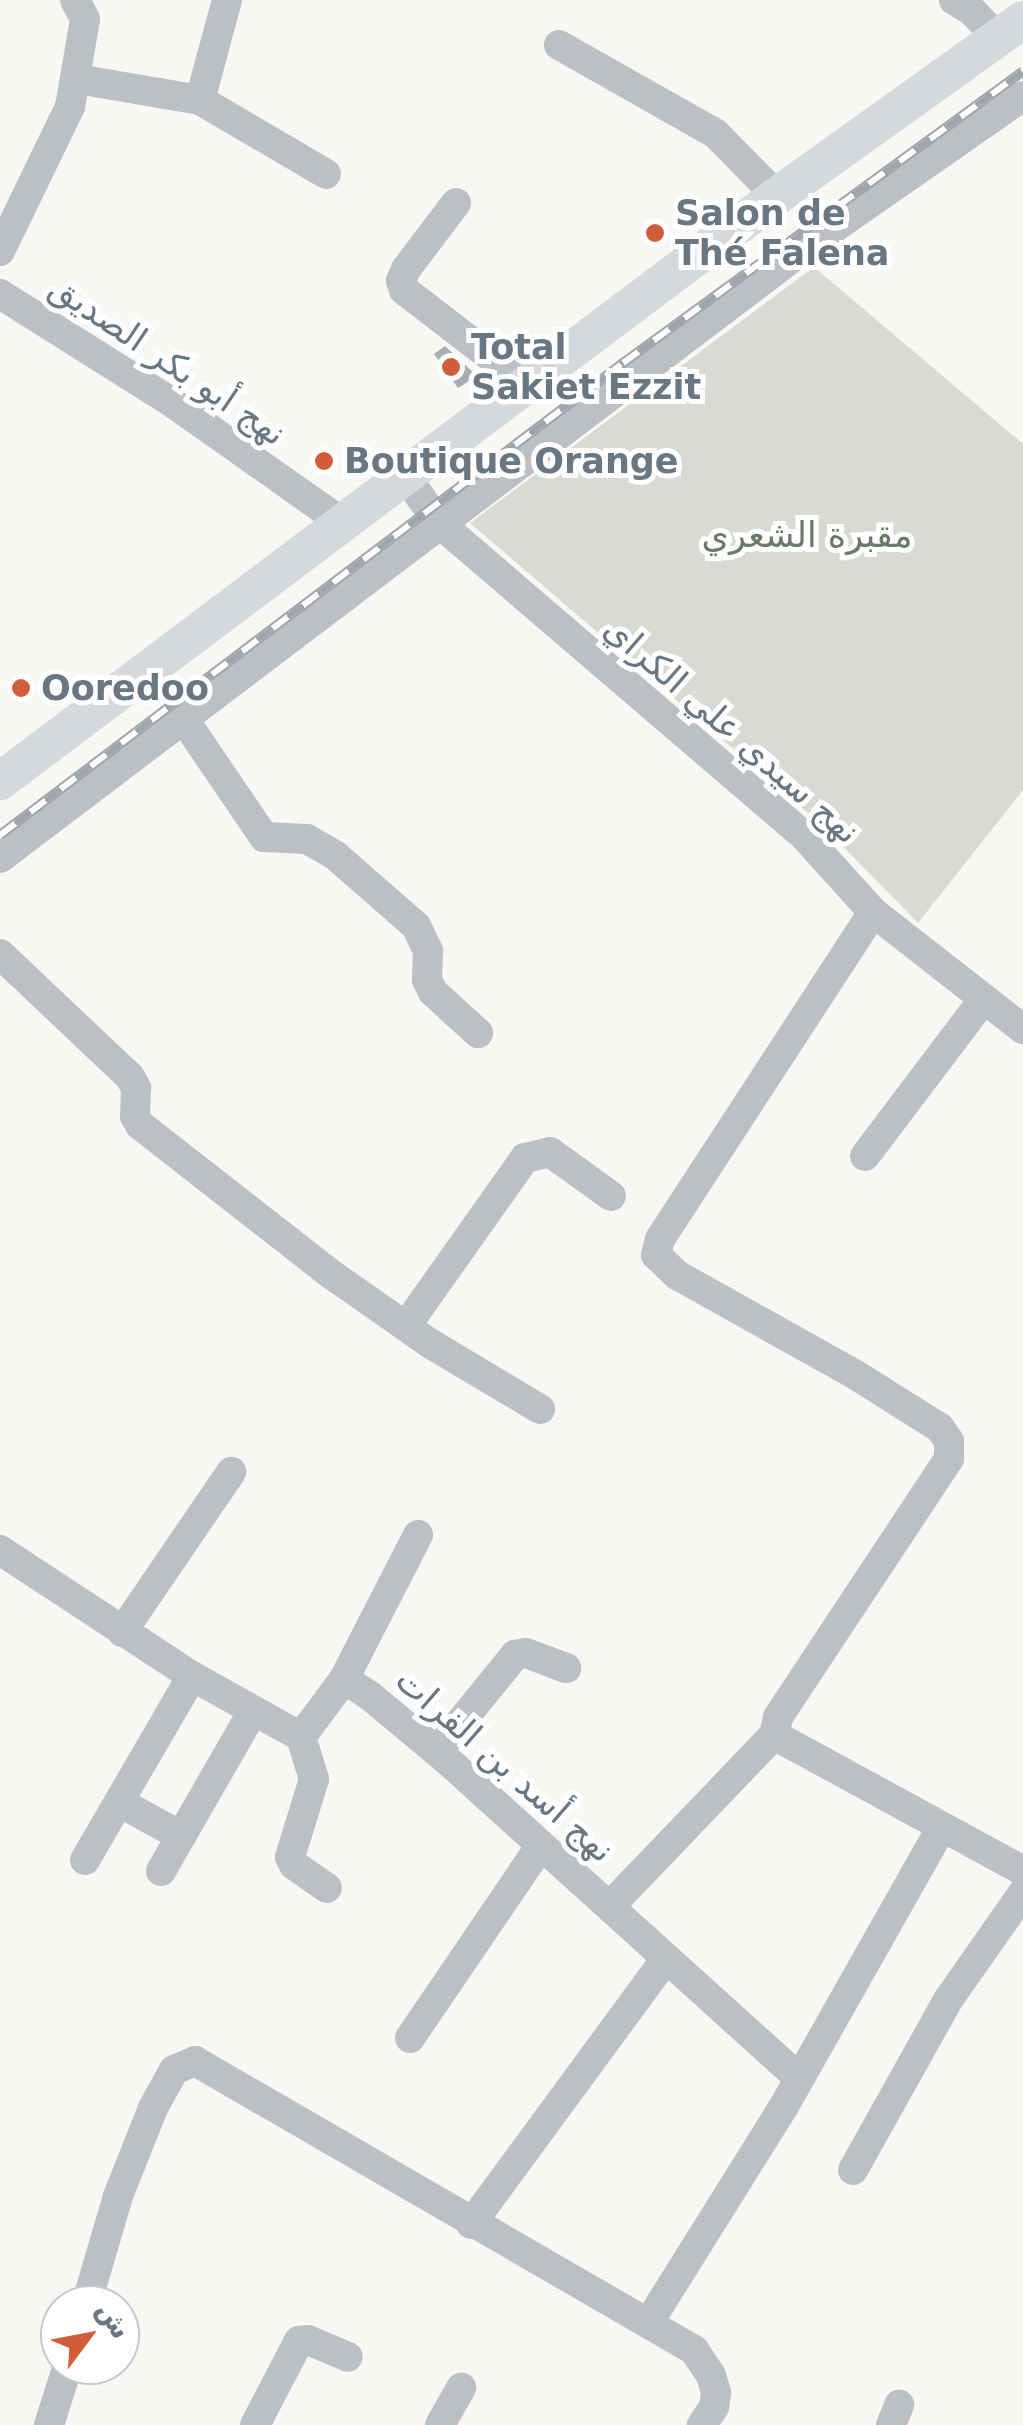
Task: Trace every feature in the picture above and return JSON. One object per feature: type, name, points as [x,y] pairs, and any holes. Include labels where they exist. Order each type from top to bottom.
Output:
[{"type":"main road","points":[[0,781],[776,196],[1011,29]]},
{"type":"street","points":[[0,251],[59,136],[78,79],[85,19],[74,0]]},
{"type":"street","points":[[200,100],[227,0]]},
{"type":"street","points":[[954,0],[1011,29]]},
{"type":"street","points":[[558,45],[716,134],[776,196]]},
{"type":"street","points":[[78,79],[200,100],[326,174]]},
{"type":"street","points":[[0,858],[800,251],[1023,96]]},
{"type":"street","points":[[456,202],[406,270],[401,281],[404,290],[526,384]]},
{"type":"street","name":"نهج أبو بكر الصديق","points":[[3,304],[186,412],[344,523]]},
{"type":"street","name":"نهج سيدي علي الكراي","points":[[406,477],[439,523],[806,838],[873,912],[1009,1011]]},
{"type":"street","points":[[183,718],[264,837],[307,839],[336,856],[416,926],[428,952],[426,980],[433,992],[478,1033]]},
{"type":"street","points":[[610,1906],[774,1735],[778,1717],[946,1468],[949,1441],[940,1428],[677,1275],[661,1263],[656,1247],[873,912]]},
{"type":"street","points":[[0,954],[130,1077],[136,1088],[135,1116],[140,1126],[406,1326],[540,1409]]},
{"type":"street","points":[[865,1156],[1009,1011]]},
{"type":"street","points":[[406,1326],[525,1158],[550,1152],[611,1196]]},
{"type":"street","points":[[122,1632],[231,1472]]},
{"type":"street","points":[[344,1679],[418,1534]]},
{"type":"street","points":[[0,1550],[192,1676],[302,1738],[314,1779],[290,1857],[294,1865],[326,1888]]},
{"type":"street","points":[[437,1751],[515,1655],[526,1654],[566,1668]]},
{"type":"street","points":[[85,1860],[192,1676]]},
{"type":"street","name":"نهج أسد بن الفرات","points":[[302,1738],[344,1679],[437,1751],[799,2078]]},
{"type":"street","points":[[160,1870],[253,1711]]},
{"type":"street","points":[[774,1735],[1023,1871]]},
{"type":"street","points":[[119,1802],[181,1836]]},
{"type":"street","points":[[649,2322],[799,2078],[941,1829]]},
{"type":"street","points":[[410,2038],[540,1845]]},
{"type":"street","points":[[853,2170],[948,2000],[1023,1893]]},
{"type":"street","points":[[470,2224],[665,1960]]},
{"type":"street","points":[[92,2285],[118,2196],[153,2108],[174,2070],[194,2060],[470,2224],[694,2350],[711,2375],[714,2407],[702,2425]]},
{"type":"street","points":[[255,2425],[299,2341],[308,2340],[348,2357]]},
{"type":"street","points":[[49,2425],[62,2385]]},
{"type":"street","points":[[440,2425],[461,2388]]},
{"type":"green space","name":"مقبرة الشعري","points":[[814,267],[1023,444],[1023,790],[918,923],[822,825],[470,523]]},
{"type":"building","points":[[445,346],[477,376],[458,388],[434,354]]},
{"type":"railway","points":[[0,835],[623,363],[1023,71]]},
{"type":"place","name":"Salon de Thé Falena","points":[[655,233]]},
{"type":"place","name":"Total Sakiet Ezzit","points":[[451,367]]},
{"type":"place","name":"Boutique Orange","points":[[324,461]]},
{"type":"place","name":"Ooredoo","points":[[21,688]]}]
